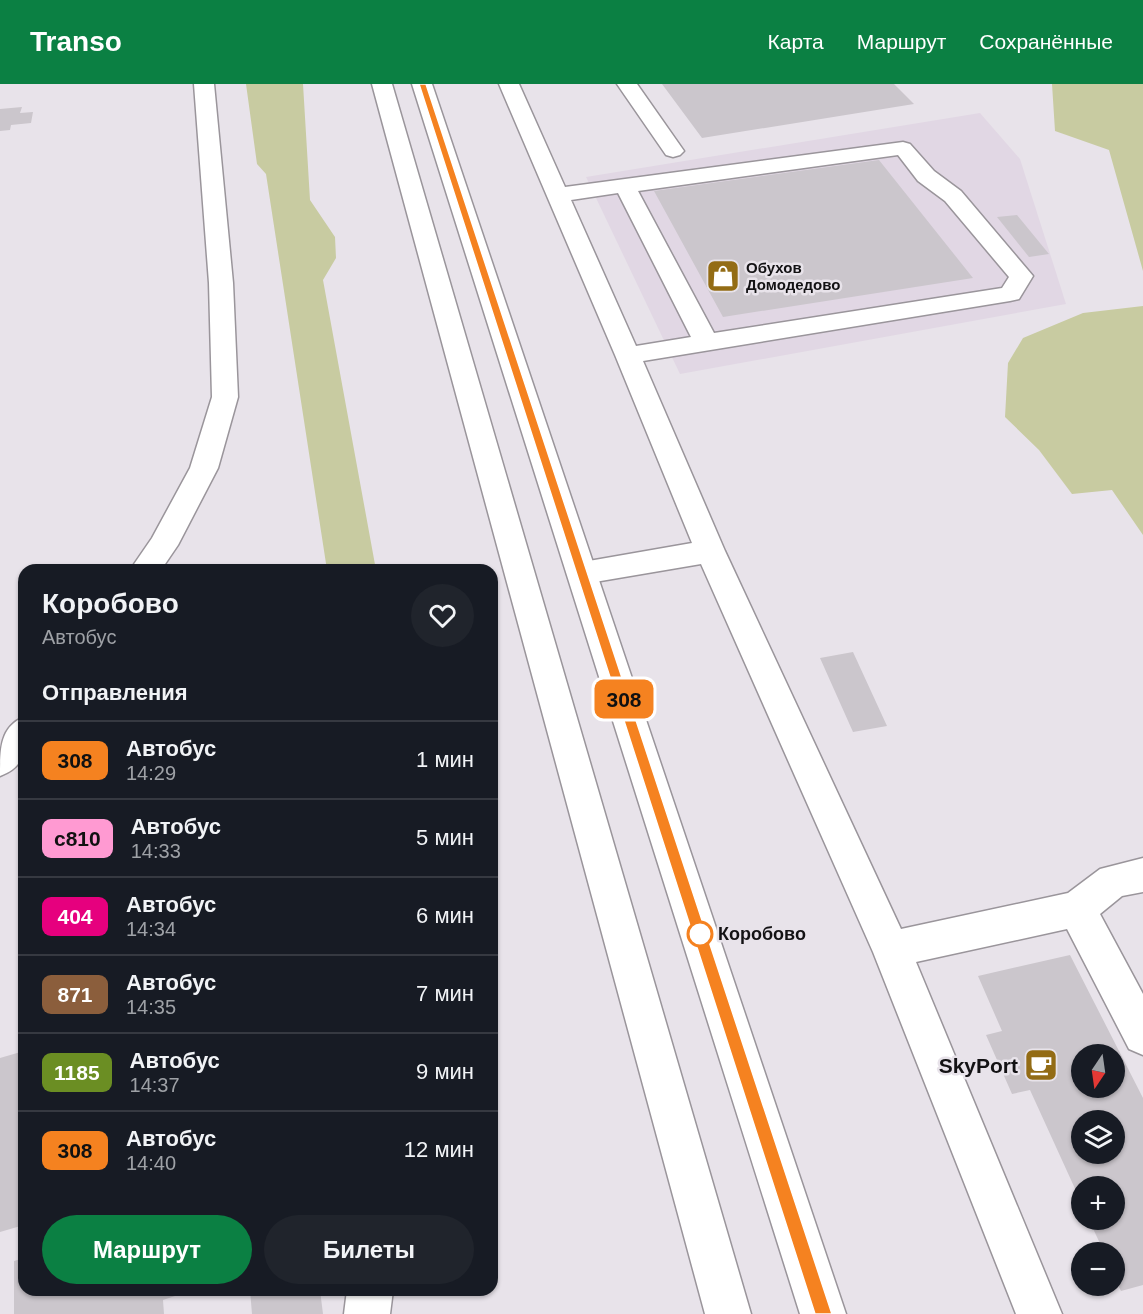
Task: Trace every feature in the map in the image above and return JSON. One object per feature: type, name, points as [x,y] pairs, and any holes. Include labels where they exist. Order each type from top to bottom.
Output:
[{"type":"main road","points":[[150,564],[163,545],[204,468],[225,397],[221,283],[204,84]]},
{"type":"main road","points":[[382,84],[728,1314]]},
{"type":"main road","points":[[422,84],[823,1314]]},
{"type":"main road","points":[[509,84],[628,355],[710,551],[891,949],[1039,1314]]},
{"type":"main road","points":[[627,84],[673,150]]},
{"type":"main road","points":[[558,195],[903,148],[926,176],[953,196],[1021,276],[1010,294],[628,355]]},
{"type":"main road","points":[[625,186],[706,342]]},
{"type":"main road","points":[[583,573],[710,551]]},
{"type":"main road","points":[[0,760],[18,738]]},
{"type":"main road","points":[[891,949],[1077,909],[1113,881],[1143,875]]},
{"type":"main road","points":[[1077,909],[1143,1035]]},
{"type":"main road","points":[[367,1314],[369,1296]]},
{"type":"shaded area","points":[[980,113],[1020,159],[1066,304],[680,374],[586,177]]},
{"type":"green space","points":[[246,84],[303,84],[310,200],[335,237],[336,258],[323,280],[375,564],[326,564],[266,174],[257,164]]},
{"type":"green space","points":[[1052,84],[1143,84],[1143,271],[1109,150],[1055,131]]},
{"type":"green space","points":[[1143,306],[1143,535],[1112,490],[1072,494],[1039,450],[1005,417],[1008,363],[1023,338],[1083,313]]},
{"type":"building","points":[[662,84],[894,84],[914,104],[702,138]]},
{"type":"building","points":[[22,107],[20,113],[33,112],[31,123],[11,125],[10,130],[0,131],[0,109]]},
{"type":"building","points":[[879,160],[973,278],[723,317],[654,191]]},
{"type":"building","points":[[1017,215],[1049,254],[1029,257],[997,217]]},
{"type":"building","points":[[853,652],[887,726],[853,732],[820,658]]},
{"type":"building","points":[[1070,955],[1115,1044],[1071,1044],[1071,1098],[1125,1098],[1125,1063],[1143,1098],[1143,1285],[1125,1290],[1125,1242],[1099,1242],[1094,1230],[1125,1230],[1125,1176],[1071,1176],[1071,1180],[1030,1090],[1012,1094],[986,1035],[1002,1031],[978,976]]},
{"type":"building","points":[[18,1053],[18,1227],[0,1232],[0,1058]]},
{"type":"building","points":[[18,1260],[18,1296],[175,1296],[163,1300],[164,1314],[14,1314],[14,1261]]},
{"type":"building","points":[[250,1296],[321,1296],[323,1314],[252,1314]]},
{"type":"bus line","name":"308","points":[[422,84],[823,1314]]},
{"type":"place","name":"Обухов Домодедово","points":[[723,276]]},
{"type":"place","name":"Коробово","points":[[700,934]]},
{"type":"place","name":"SkyPort","points":[[1041,1065]]}]
